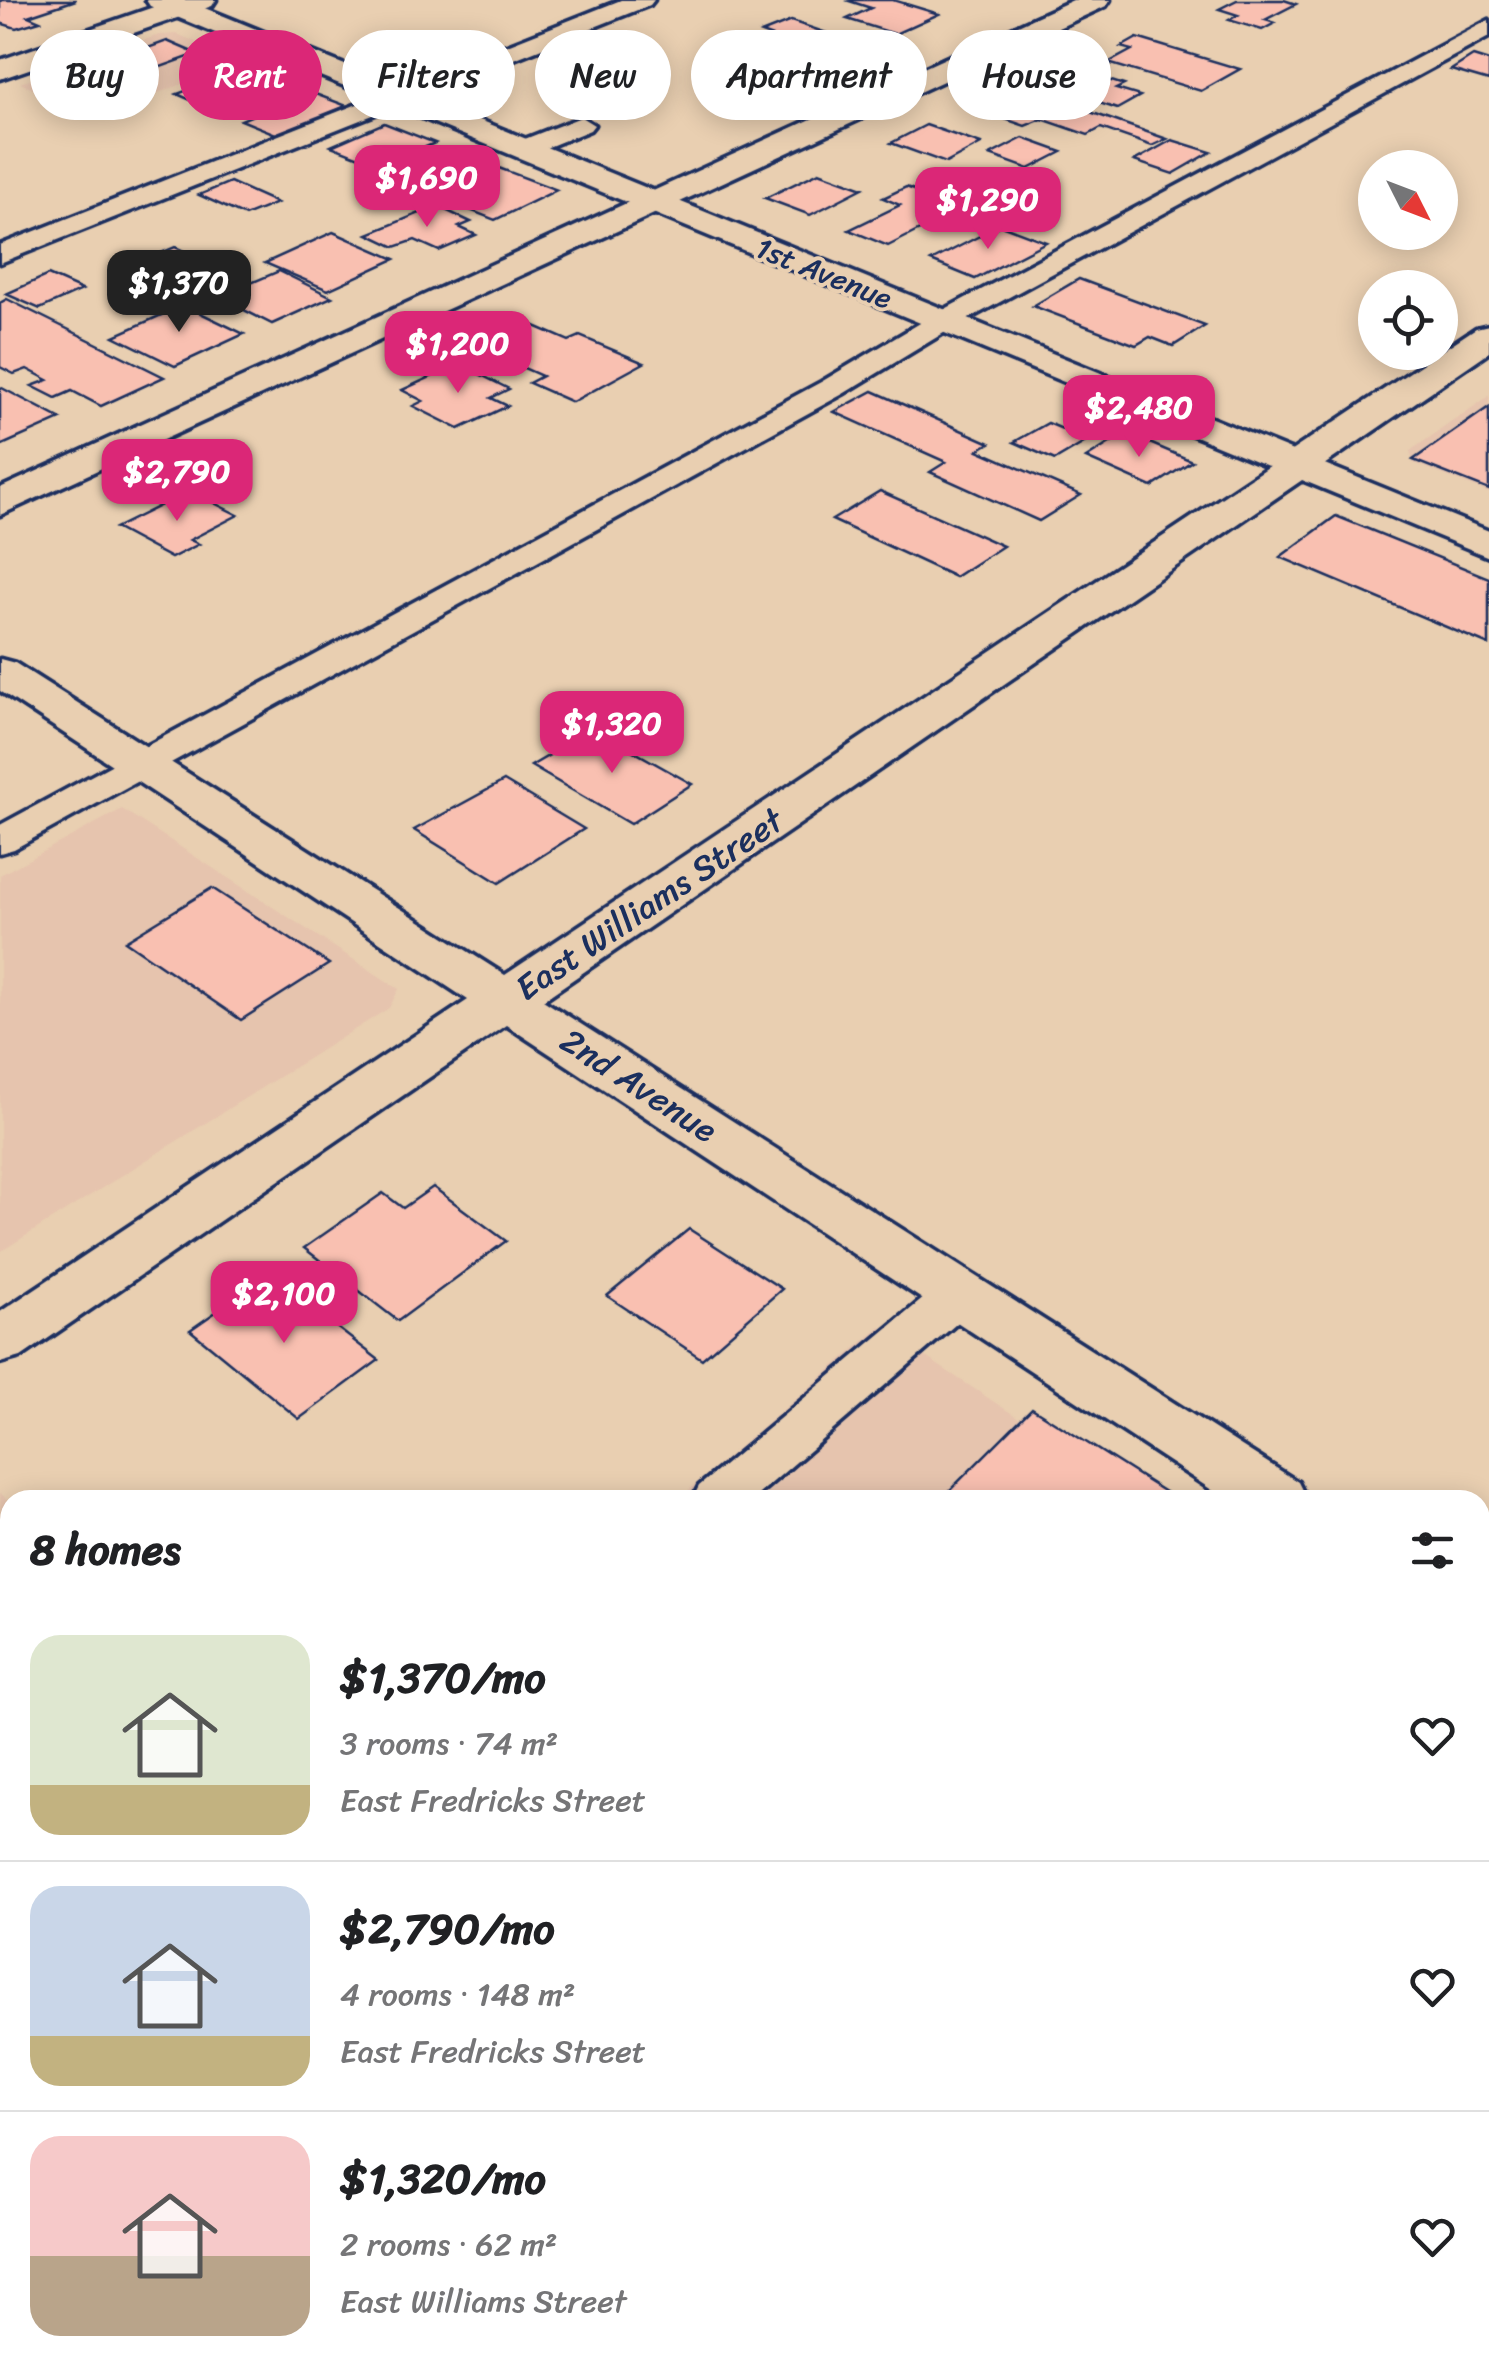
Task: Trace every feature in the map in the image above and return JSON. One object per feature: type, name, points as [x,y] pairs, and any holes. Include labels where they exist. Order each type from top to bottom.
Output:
[{"type":"street","points":[[0,504],[1096,0]]},
{"type":"street","name":"1st Avenue","points":[[180,3],[342,75]]},
{"type":"street","points":[[0,70],[180,3]]},
{"type":"street","name":"1st Avenue","points":[[448,120],[1489,545]]},
{"type":"street","name":"East Williams Street","points":[[0,1342],[1489,336]]},
{"type":"street","name":"2nd Avenue","points":[[0,672],[1261,1490]]},
{"type":"lane","points":[[515,49],[642,0]]},
{"type":"lane","points":[[0,841],[832,388],[942,322],[1489,27]]},
{"type":"lane","points":[[0,255],[342,117]]},
{"type":"lane","points":[[520,150],[581,125]]},
{"type":"lane","points":[[728,1490],[960,1294]]},
{"type":"shaded area","points":[[159,35],[179,35],[179,85],[159,93]]},
{"type":"shaded area","points":[[1489,396],[1489,493],[1413,463],[1410,451]]},
{"type":"shaded area","points":[[122,809],[399,989],[389,1008],[0,1252],[0,875]]},
{"type":"shaded area","points":[[880,1327],[1129,1490],[689,1490]]},
{"type":"building","points":[[3,0],[76,0],[28,16],[40,21],[16,28],[0,23]]},
{"type":"building","points":[[893,0],[939,14],[904,30],[882,30],[847,19],[871,8],[849,1]]},
{"type":"building","points":[[1237,0],[1284,0],[1296,4],[1265,20],[1275,23],[1262,30],[1229,20],[1238,15],[1219,9]]},
{"type":"building","points":[[791,21],[818,30],[768,30]]},
{"type":"building","points":[[1137,38],[1240,69],[1201,91],[1111,64],[1132,50],[1121,47]]},
{"type":"building","points":[[167,41],[179,46],[179,60],[159,68],[159,44]]},
{"type":"building","points":[[1473,56],[1489,61],[1489,81],[1451,70]]},
{"type":"building","points":[[1111,81],[1124,85],[1116,89],[1140,96],[1117,109],[1111,107]]},
{"type":"building","points":[[322,97],[342,104],[342,108],[322,117]]},
{"type":"building","points":[[1111,119],[1167,139],[1152,146],[1101,128],[1088,135],[1045,120]]},
{"type":"building","points":[[241,120],[314,120],[278,135]]},
{"type":"building","points":[[1008,120],[1040,120],[1025,126]]},
{"type":"building","points":[[384,123],[435,143],[382,166],[331,146]]},
{"type":"building","points":[[926,125],[981,144],[946,163],[891,143]]},
{"type":"building","points":[[1023,138],[1062,152],[1029,169],[990,155]]},
{"type":"building","points":[[1172,140],[1211,152],[1173,174],[1134,161]]},
{"type":"building","points":[[447,158],[478,171],[433,192],[401,179]]},
{"type":"building","points":[[491,165],[557,190],[495,220],[462,207],[496,191],[464,178]]},
{"type":"building","points":[[819,172],[863,188],[810,215],[765,198]]},
{"type":"building","points":[[230,182],[277,203],[245,216],[199,195]]},
{"type":"building","points":[[1002,184],[1029,194],[1001,210],[973,200]]},
{"type":"building","points":[[906,187],[963,208],[888,246],[849,230],[900,205],[883,198]]},
{"type":"building","points":[[437,206],[471,222],[459,227],[476,235],[439,251],[415,240],[395,247],[368,234]]},
{"type":"building","points":[[1001,225],[1046,242],[975,279],[931,261]]},
{"type":"building","points":[[333,232],[395,259],[328,290],[265,263]]},
{"type":"building","points":[[175,247],[206,261],[153,285],[121,270]]},
{"type":"building","points":[[279,271],[332,297],[272,324],[218,297]]},
{"type":"building","points":[[48,275],[82,290],[40,309],[6,294]]},
{"type":"building","points":[[1079,279],[1205,326],[1173,346],[1150,337],[1136,345],[1033,306]]},
{"type":"building","points":[[7,299],[164,377],[101,406],[72,391],[56,398],[32,386],[48,380],[27,369],[14,374],[0,367],[0,303]]},
{"type":"building","points":[[184,305],[244,334],[175,366],[114,336]]},
{"type":"building","points":[[530,324],[569,341],[580,336],[644,363],[572,402],[529,383],[542,376],[481,349]]},
{"type":"building","points":[[459,364],[509,389],[491,398],[508,406],[459,429],[413,406],[423,401],[402,390]]},
{"type":"building","points":[[0,387],[61,419],[0,446]]},
{"type":"building","points":[[873,391],[990,443],[978,450],[1081,495],[1039,521],[930,472],[946,462],[834,412]]},
{"type":"building","points":[[1489,407],[1489,490],[1413,460]]},
{"type":"building","points":[[1048,423],[1089,440],[1055,460],[1014,442]]},
{"type":"building","points":[[1126,433],[1192,461],[1152,487],[1086,458]]},
{"type":"building","points":[[190,491],[238,515],[190,540],[199,544],[171,558],[115,528]]},
{"type":"building","points":[[880,491],[1003,546],[955,577],[832,520]]},
{"type":"building","points":[[1336,516],[1489,578],[1489,645],[1280,557]]},
{"type":"building","points":[[594,729],[692,784],[630,824],[531,766]]},
{"type":"building","points":[[504,781],[584,829],[499,883],[414,830]]},
{"type":"building","points":[[212,888],[329,964],[241,1020],[125,941]]},
{"type":"building","points":[[433,1187],[506,1241],[398,1321],[304,1248],[383,1193],[403,1208]]},
{"type":"building","points":[[689,1229],[782,1289],[702,1359],[607,1296]]},
{"type":"building","points":[[269,1275],[379,1360],[299,1419],[190,1330]]},
{"type":"building","points":[[1032,1408],[1162,1490],[950,1490]]}]
